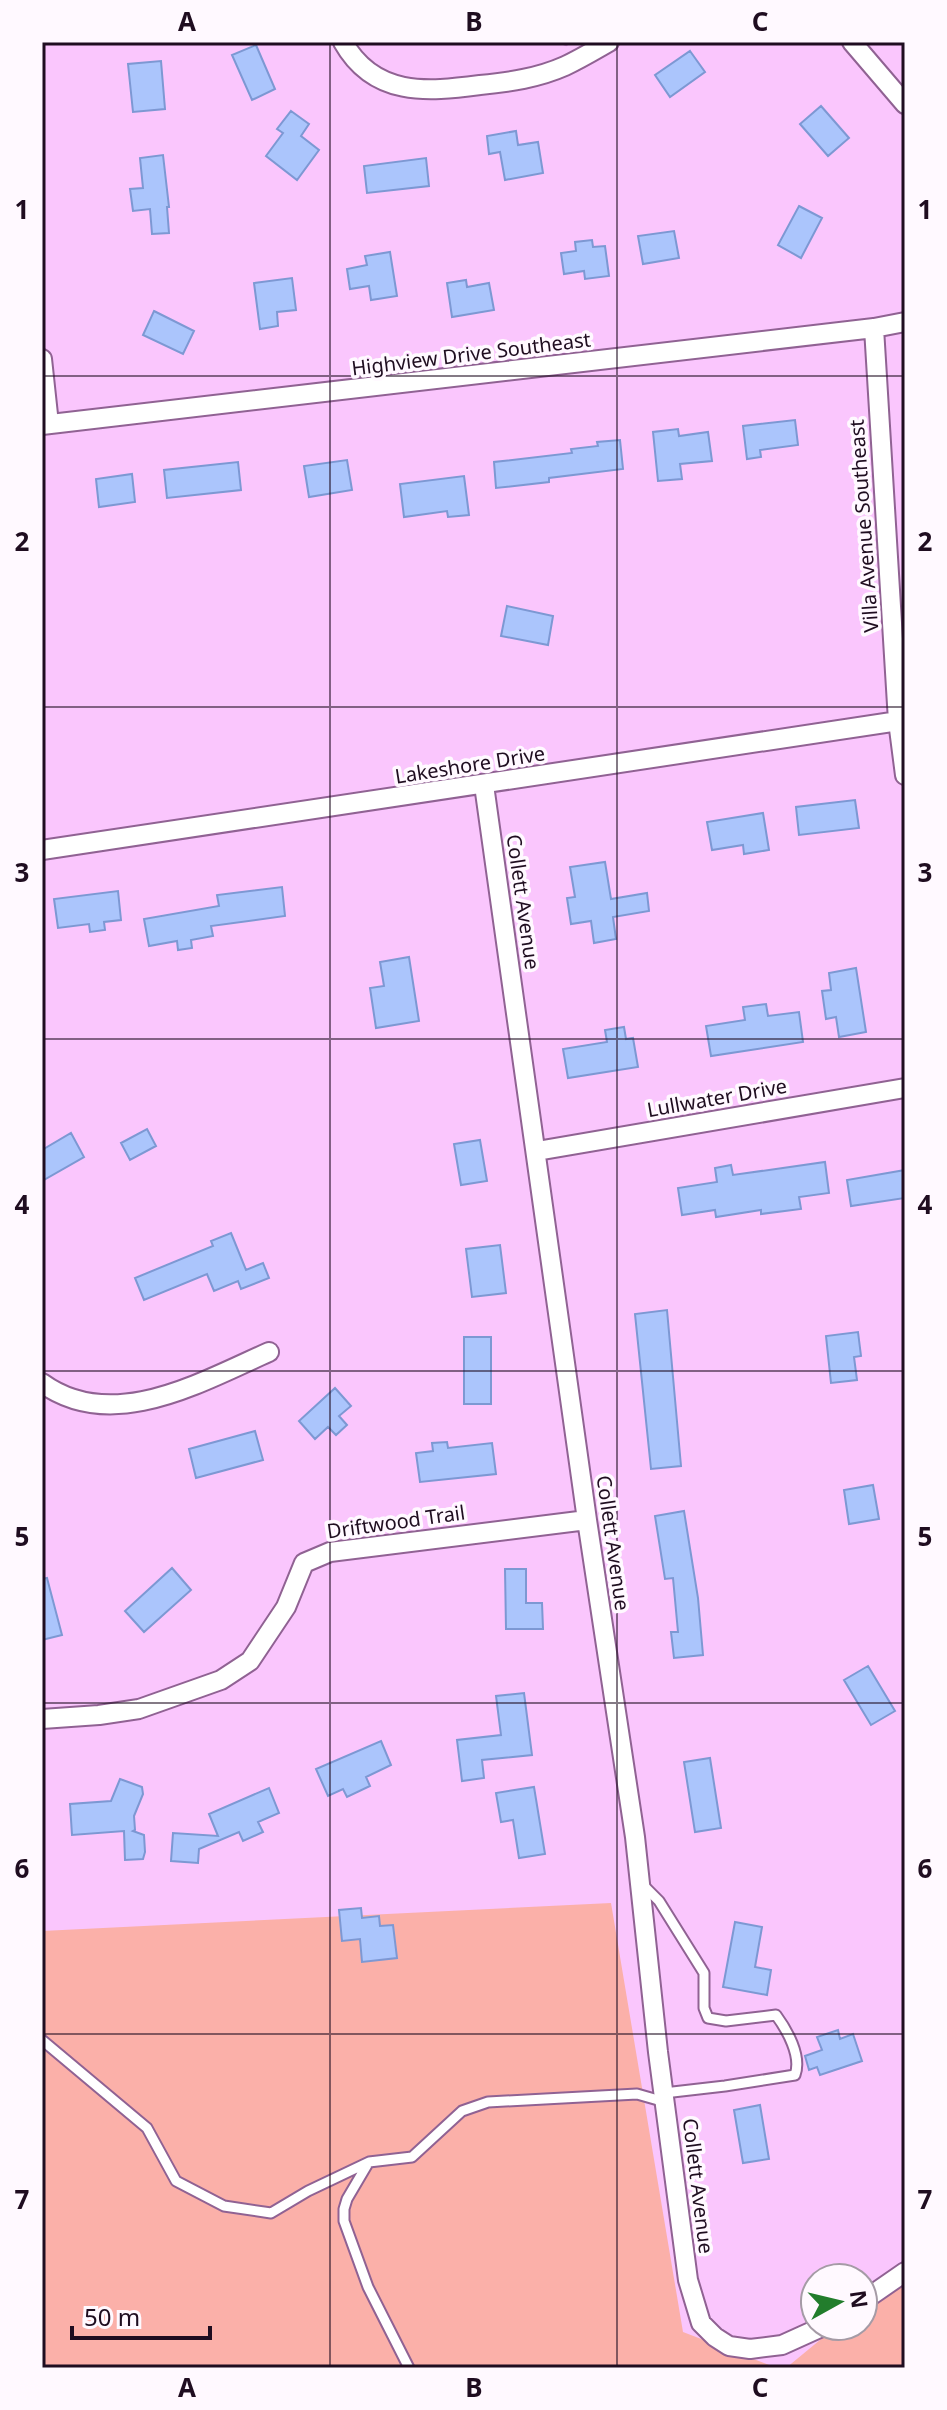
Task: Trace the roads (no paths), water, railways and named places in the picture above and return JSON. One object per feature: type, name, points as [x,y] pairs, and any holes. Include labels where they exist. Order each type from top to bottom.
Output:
[{"type":"street","points":[[343,42],[351,56],[371,74],[392,85],[420,91],[514,81],[543,74],[609,42]]},
{"type":"street","points":[[852,42],[905,104]]},
{"type":"street","name":"Highview Drive Southeast","points":[[45,425],[905,322]]},
{"type":"street","name":"Villa Avenue Southeast","points":[[874,328],[905,775]]},
{"type":"street","points":[[42,359],[45,425]]},
{"type":"street","name":"Lakeshore Drive","points":[[42,850],[902,721]]},
{"type":"street","name":"Collett Avenue","points":[[484,785],[587,1520],[633,1822],[688,2280],[701,2323],[729,2346],[750,2349],[782,2345],[799,2337]]},
{"type":"street","name":"Lullwater Drive","points":[[537,1151],[905,1088]]},
{"type":"street","points":[[42,1383],[71,1400],[109,1406],[140,1402],[192,1386],[269,1352]]},
{"type":"street","name":"Driftwood Trail","points":[[42,1719],[139,1709],[221,1680],[250,1661],[286,1607],[304,1563],[330,1552],[587,1520]]},
{"type":"street","points":[[879,2290],[905,2272]]},
{"type":"lane","points":[[42,2040],[147,2128],[176,2181],[224,2206],[271,2213],[308,2191],[369,2162],[412,2157],[462,2111],[488,2102],[637,2094],[664,2098],[795,2075],[798,2067],[784,2026],[776,2015],[726,2021],[708,2018],[704,2008],[704,1973],[659,1901],[640,1883]]},
{"type":"lane","points":[[369,2162],[347,2199],[344,2221],[368,2287],[409,2368]]}]
